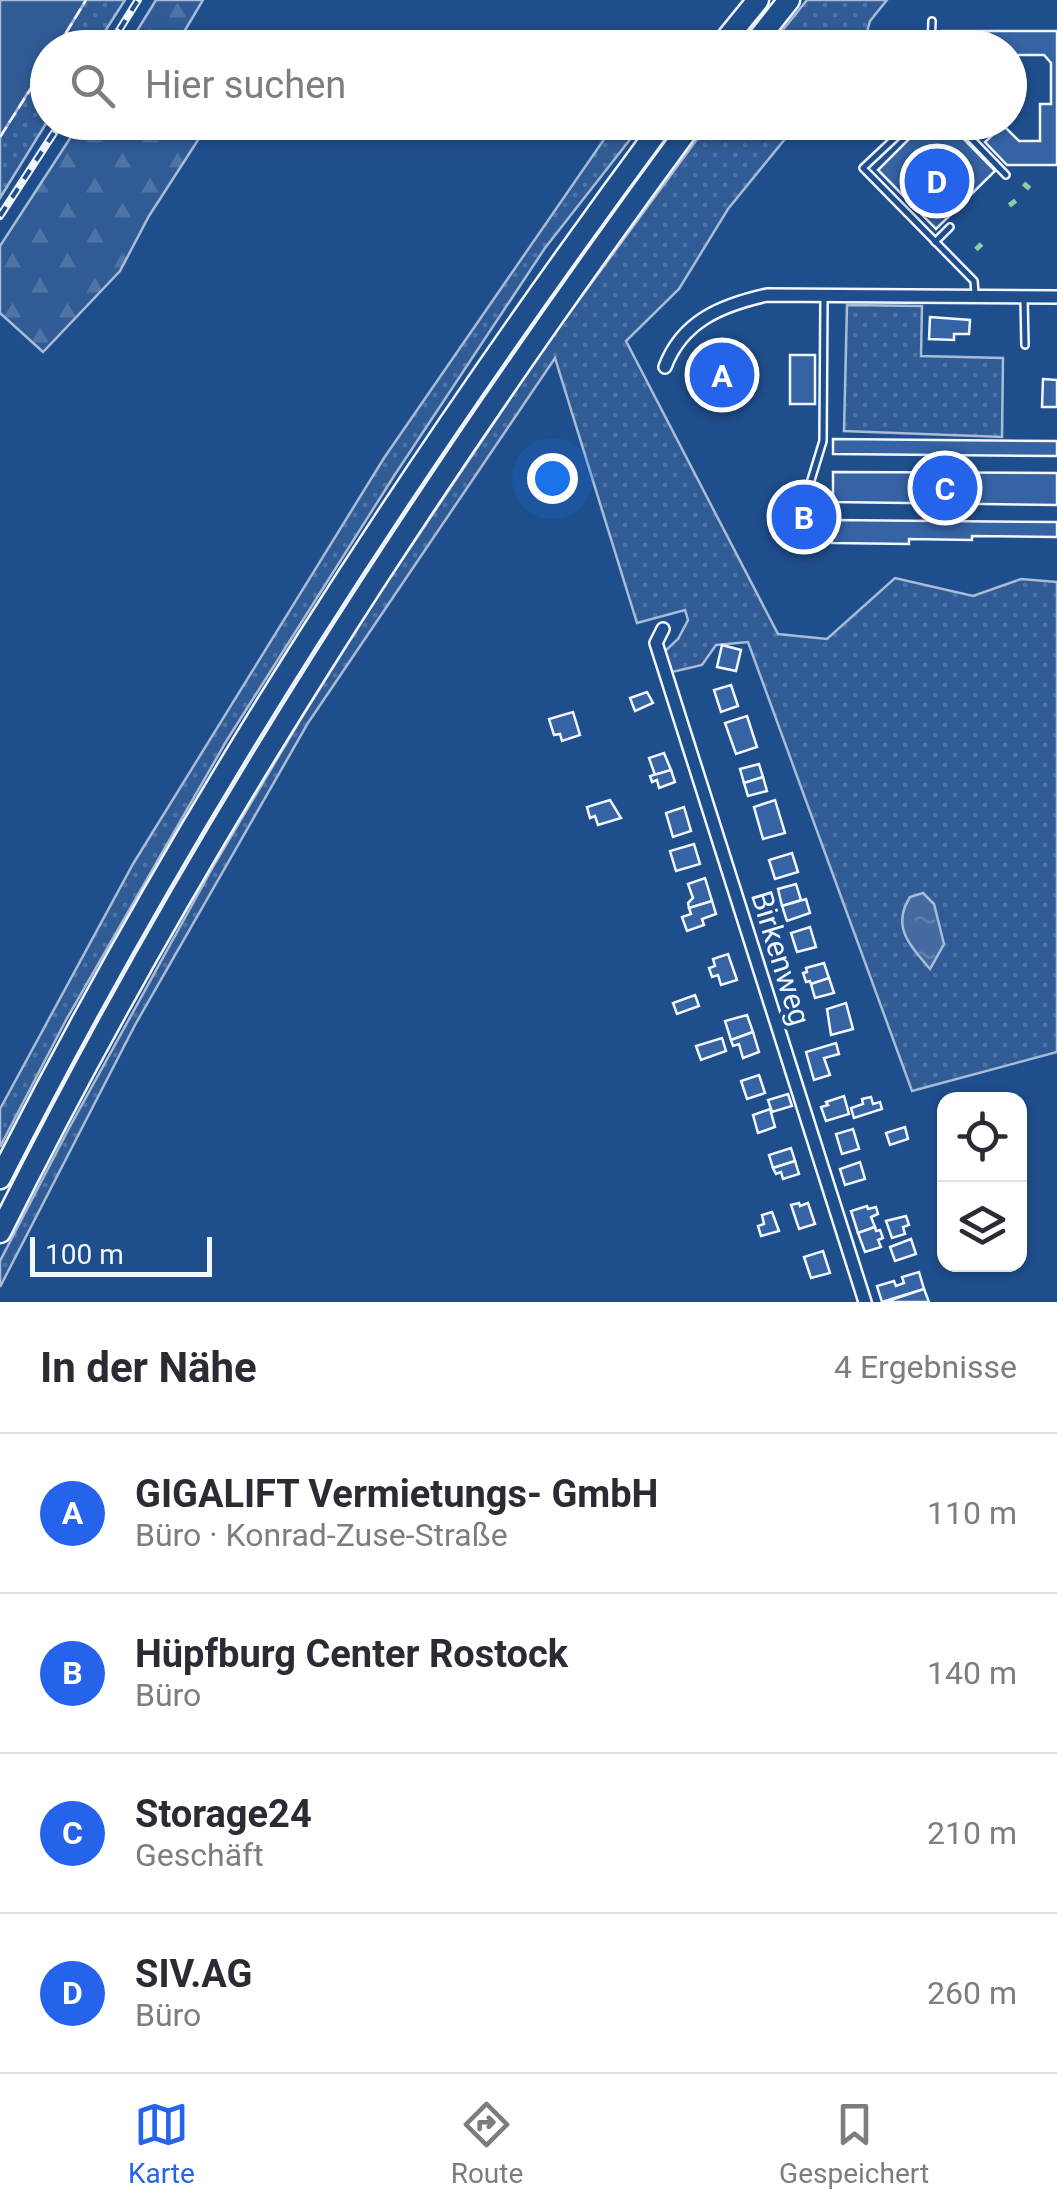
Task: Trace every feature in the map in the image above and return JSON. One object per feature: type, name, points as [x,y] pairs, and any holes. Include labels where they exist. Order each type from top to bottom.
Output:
[{"type":"highway","points":[[725,30],[736,0]]},
{"type":"highway","points":[[733,30],[758,0]]},
{"type":"highway","points":[[765,30],[789,0]]},
{"type":"highway","points":[[0,1178],[125,944],[360,556],[521,318],[651,140]]},
{"type":"highway","points":[[0,1232],[146,958],[320,665],[460,450],[679,140]]},
{"type":"street","points":[[665,367],[672,347],[688,329],[723,307],[767,295],[1057,297]]},
{"type":"street","name":"Birkenweg","points":[[663,630],[656,642],[865,1302]]},
{"type":"lane","points":[[932,21],[932,30]]},
{"type":"lane","points":[[893,140],[863,168],[974,282],[975,296]]},
{"type":"lane","points":[[972,140],[1006,175]]},
{"type":"lane","points":[[935,242],[950,227]]},
{"type":"lane","points":[[804,504],[823,440],[824,294]]},
{"type":"lane","points":[[1024,296],[1024,345]]},
{"type":"green space","points":[[0,0],[86,0],[67,30],[30,30],[30,89],[0,137]]},
{"type":"green space","points":[[86,0],[125,0],[106,30],[68,30]]},
{"type":"green space","points":[[156,0],[203,0],[185,30],[137,30]]},
{"type":"green space","points":[[807,0],[887,0],[868,30],[783,30]]},
{"type":"green space","points":[[30,89],[30,140],[36,140],[0,198],[0,137]]},
{"type":"green space","points":[[69,140],[198,140],[149,216],[120,271],[43,352],[0,313],[0,246]]},
{"type":"green space","points":[[604,140],[630,140],[545,248],[394,476],[227,740],[66,1020],[0,1147],[0,1109],[133,864],[384,458]]},
{"type":"green space","points":[[697,140],[784,140],[728,209],[679,289],[626,341],[778,634],[827,639],[895,578],[973,596],[1021,579],[1057,582],[1057,1052],[912,1091],[748,642],[716,645],[702,665],[672,672],[665,651],[678,639],[688,620],[685,610],[637,623],[555,358],[308,723],[135,1025],[0,1287],[0,1261],[214,865],[375,600],[551,338]]},
{"type":"green space","points":[[847,305],[922,306],[921,356],[1003,358],[1002,437],[844,431]]},
{"type":"water","points":[[923,893],[934,904],[944,944],[930,969],[905,935],[902,918],[910,897]]},
{"type":"building","points":[[1027,31],[1057,31],[1057,165],[1007,165],[985,142],[1040,141],[1040,104],[1051,104],[1051,63],[1044,55],[1027,55]]},
{"type":"building","points":[[908,140],[965,140],[995,171],[936,229],[878,170]]},
{"type":"building","points":[[930,317],[970,320],[969,334],[954,334],[954,340],[929,339]]},
{"type":"building","points":[[790,355],[815,355],[815,404],[790,404]]},
{"type":"building","points":[[713,362],[737,379],[731,387],[707,370]]},
{"type":"building","points":[[1043,379],[1057,380],[1057,407],[1042,407]]},
{"type":"building","points":[[833,439],[1057,441],[1057,456],[833,454]]},
{"type":"building","points":[[833,472],[1057,473],[1057,505],[833,502]]},
{"type":"building","points":[[786,507],[822,508],[821,536],[785,534]]},
{"type":"building","points":[[831,520],[1057,522],[1057,537],[972,536],[972,540],[909,539],[909,544],[832,543]]},
{"type":"building","points":[[722,645],[741,650],[736,671],[717,667]]},
{"type":"building","points":[[731,685],[738,706],[721,712],[714,690]]},
{"type":"building","points":[[647,692],[653,703],[635,711],[630,698]]},
{"type":"building","points":[[573,712],[580,735],[562,741],[560,734],[554,735],[549,719]]},
{"type":"building","points":[[747,716],[757,747],[736,754],[725,723]]},
{"type":"building","points":[[664,753],[671,770],[655,775],[649,758]]},
{"type":"building","points":[[759,764],[763,777],[744,783],[740,769]]},
{"type":"building","points":[[671,770],[675,782],[659,788],[657,780],[652,782],[650,776]]},
{"type":"building","points":[[763,777],[767,791],[748,796],[744,783]]},
{"type":"building","points":[[610,800],[621,818],[598,825],[595,816],[590,818],[587,807]]},
{"type":"building","points":[[775,800],[785,833],[763,839],[754,807]]},
{"type":"building","points":[[684,807],[691,831],[673,837],[666,813]]},
{"type":"building","points":[[694,844],[700,864],[676,871],[670,851]]},
{"type":"building","points":[[792,853],[798,872],[775,879],[769,860]]},
{"type":"building","points":[[705,878],[712,901],[689,908],[693,898],[688,884]]},
{"type":"building","points":[[796,884],[801,900],[782,906],[778,889]]},
{"type":"building","points":[[806,899],[810,913],[787,921],[782,906]]},
{"type":"building","points":[[712,901],[716,914],[702,919],[704,925],[687,931],[682,917],[691,914],[689,908]]},
{"type":"building","points":[[810,927],[816,947],[797,952],[791,933]]},
{"type":"building","points":[[728,954],[737,980],[721,985],[718,975],[712,977],[709,968],[715,966],[713,959]]},
{"type":"building","points":[[824,963],[829,978],[806,982],[806,968]]},
{"type":"building","points":[[829,978],[834,993],[815,998],[811,984]]},
{"type":"building","points":[[695,995],[699,1006],[677,1014],[673,1003]]},
{"type":"building","points":[[846,1003],[853,1029],[831,1035],[827,1009]]},
{"type":"building","points":[[747,1015],[753,1032],[731,1040],[725,1021]]},
{"type":"building","points":[[753,1032],[759,1052],[743,1058],[739,1044],[733,1046],[731,1040]]},
{"type":"building","points":[[722,1038],[726,1051],[701,1060],[696,1046]]},
{"type":"building","points":[[836,1043],[839,1054],[824,1058],[830,1075],[814,1080],[806,1052]]},
{"type":"building","points":[[759,1075],[765,1093],[747,1099],[741,1081]]},
{"type":"building","points":[[788,1094],[792,1106],[772,1112],[768,1100]]},
{"type":"building","points":[[844,1096],[849,1114],[826,1121],[821,1107]]},
{"type":"building","points":[[871,1097],[873,1104],[880,1102],[882,1109],[854,1118],[851,1108]]},
{"type":"building","points":[[770,1109],[775,1127],[758,1133],[753,1115]]},
{"type":"building","points":[[905,1127],[908,1139],[890,1145],[886,1133]]},
{"type":"building","points":[[853,1129],[859,1149],[842,1154],[836,1134]]},
{"type":"building","points":[[791,1148],[795,1161],[773,1168],[769,1155]]},
{"type":"building","points":[[795,1161],[799,1174],[783,1179],[781,1172],[776,1174],[773,1168]]},
{"type":"building","points":[[860,1162],[865,1179],[845,1185],[840,1169]]},
{"type":"building","points":[[808,1203],[815,1224],[799,1229],[791,1205]]},
{"type":"building","points":[[876,1207],[878,1214],[871,1217],[875,1227],[858,1233],[851,1211]]},
{"type":"building","points":[[772,1212],[779,1231],[761,1236],[758,1226],[764,1224],[762,1215]]},
{"type":"building","points":[[906,1216],[909,1225],[903,1227],[905,1234],[892,1238],[886,1221]]},
{"type":"building","points":[[875,1227],[883,1238],[878,1240],[881,1247],[865,1252],[858,1233]]},
{"type":"building","points":[[911,1239],[916,1254],[895,1261],[890,1247]]},
{"type":"building","points":[[823,1251],[830,1273],[811,1278],[804,1257]]},
{"type":"building","points":[[919,1272],[924,1289],[882,1302],[877,1286],[894,1281],[896,1286],[904,1283],[902,1277]]},
{"type":"building","points":[[924,1289],[929,1302],[885,1302]]},
{"type":"railway","points":[[119,30],[138,0]]},
{"type":"railway","points":[[0,216],[49,140]]},
{"type":"hedge","points":[[1025,188],[1031,181]]},
{"type":"hedge","points":[[1011,201],[1017,209]]},
{"type":"hedge","points":[[977,245],[985,253]]},
{"type":"fence","points":[[68,30],[86,0]]},
{"type":"fence","points":[[0,137],[30,90]]},
{"type":"place","name":"SIV.AG","points":[[937,181]]},
{"type":"place","name":"GIGALIFT Vermietungs- GmbH","points":[[722,375]]},
{"type":"place","name":"Storage24","points":[[945,488]]},
{"type":"place","name":"Hüpfburg Center Rostock","points":[[804,517]]}]
